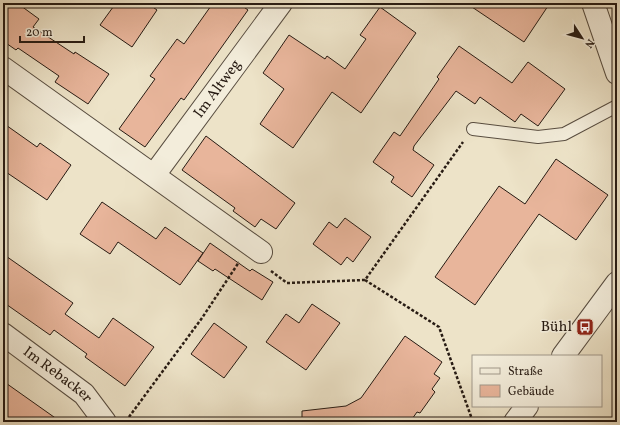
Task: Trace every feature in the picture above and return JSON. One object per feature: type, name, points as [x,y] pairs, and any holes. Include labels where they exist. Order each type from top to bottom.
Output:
[{"type":"street","name":"Im Altweg","points":[[154,175],[281,3]]},
{"type":"street","points":[[593,3],[617,73]]},
{"type":"street","points":[[3,68],[256,248]]},
{"type":"street","points":[[564,355],[617,283]]},
{"type":"street","name":"Im Rebacker","points":[[3,334],[84,394],[105,422]]},
{"type":"street","points":[[515,422],[526,407]]},
{"type":"lane","points":[[473,129],[538,137],[564,134],[617,106]]},
{"type":"path","points":[[365,280],[473,129]]},
{"type":"path","points":[[256,248],[255,259],[287,283],[365,280],[439,327],[473,422]]},
{"type":"path","points":[[125,422],[256,248]]},
{"type":"building","points":[[3,3],[17,3],[39,19],[33,27],[74,54],[75,52],[109,74],[88,104],[55,82],[59,76],[18,48],[16,50],[3,41]]},
{"type":"building","points":[[116,3],[147,3],[157,10],[132,47],[100,25]]},
{"type":"building","points":[[213,3],[238,3],[248,10],[184,100],[181,98],[145,147],[119,129],[155,79],[150,76],[177,39],[184,44]]},
{"type":"building","points":[[466,3],[550,3],[524,42]]},
{"type":"building","points":[[380,7],[416,33],[361,113],[332,92],[293,148],[260,124],[284,89],[263,73],[289,35],[325,59],[327,56],[345,69],[366,39],[360,35]]},
{"type":"building","points":[[459,46],[512,83],[528,62],[565,89],[538,126],[521,114],[515,122],[480,97],[475,104],[456,91],[414,146],[413,150],[434,165],[412,197],[391,182],[394,177],[373,162],[394,132],[400,136],[439,79],[437,77]]},
{"type":"building","points":[[3,123],[37,147],[40,143],[71,165],[47,200],[3,170]]},
{"type":"building","points":[[206,136],[295,203],[276,229],[261,219],[255,227],[233,211],[235,208],[182,170]]},
{"type":"building","points":[[556,159],[608,195],[576,240],[539,214],[475,305],[435,277],[499,186],[525,204]]},
{"type":"building","points":[[102,202],[156,239],[165,227],[203,253],[180,285],[118,242],[110,254],[80,234]]},
{"type":"building","points":[[345,218],[371,237],[353,262],[347,257],[341,265],[313,244],[329,222],[337,228]]},
{"type":"building","points":[[210,243],[250,271],[252,269],[273,282],[262,300],[215,269],[213,271],[198,261]]},
{"type":"building","points":[[3,254],[73,303],[65,314],[99,338],[113,318],[154,347],[125,386],[85,357],[87,354],[54,330],[50,335],[3,302]]},
{"type":"building","points":[[312,304],[340,323],[306,370],[266,342],[286,314],[299,323]]},
{"type":"building","points":[[214,323],[247,347],[224,378],[191,354]]},
{"type":"building","points":[[405,336],[442,362],[434,374],[440,378],[432,389],[435,392],[420,413],[417,412],[410,422],[302,422],[302,411],[346,406],[361,398]]},
{"type":"building","points":[[3,381],[61,422],[3,422]]},
{"type":"place","name":"Bühl","points":[[585,327]]}]
